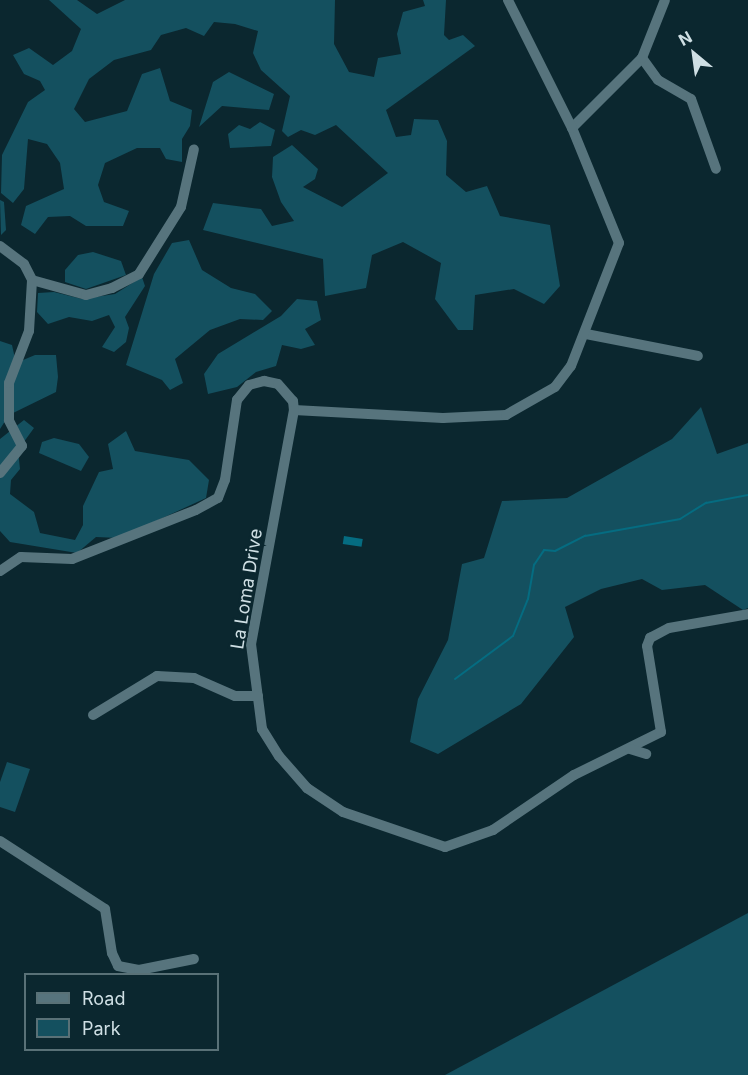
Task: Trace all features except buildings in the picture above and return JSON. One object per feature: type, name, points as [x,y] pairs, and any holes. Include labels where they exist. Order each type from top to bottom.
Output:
[{"type":"street","points":[[0,570],[21,557],[72,559],[187,514],[218,498],[225,480],[237,400],[249,386],[264,381],[278,384],[293,400],[294,410],[443,418],[506,416],[555,387],[572,366],[619,243],[572,128],[508,0]]},
{"type":"street","points":[[572,128],[642,58],[665,0]]},
{"type":"street","points":[[642,58],[658,80],[691,99],[716,169]]},
{"type":"street","points":[[32,280],[86,295],[112,288],[139,274],[181,207],[194,149]]},
{"type":"street","points":[[0,246],[24,264],[32,280],[29,331],[9,382],[9,420],[22,446],[0,474]]},
{"type":"street","points":[[586,334],[698,356]]},
{"type":"street","name":"La Loma Drive","points":[[294,410],[251,644],[258,696],[268,741],[307,788],[343,812],[445,847],[493,830],[574,775],[661,732],[647,646],[650,638],[669,628],[748,614]]},
{"type":"street","points":[[93,715],[157,676],[194,678],[235,696],[258,696]]},
{"type":"street","points":[[630,749],[646,754]]},
{"type":"street","points":[[0,841],[105,909],[111,953],[118,966],[139,970],[194,959]]},
{"type":"green space","points":[[49,0],[77,0],[97,14],[125,0],[335,0],[334,44],[349,72],[374,77],[378,58],[401,54],[397,34],[403,12],[425,6],[423,0],[446,0],[444,35],[449,40],[463,35],[475,46],[386,110],[396,137],[411,135],[414,119],[438,120],[447,141],[446,175],[466,192],[487,186],[500,216],[550,225],[560,286],[544,304],[514,289],[475,295],[473,330],[458,330],[435,299],[441,263],[403,242],[372,255],[366,288],[325,296],[323,259],[203,230],[213,203],[261,209],[272,226],[294,221],[281,202],[272,177],[273,157],[292,145],[318,169],[315,179],[303,187],[342,207],[388,173],[336,125],[315,135],[301,130],[288,137],[282,131],[290,96],[261,70],[253,53],[258,31],[235,24],[214,22],[204,36],[186,28],[161,35],[151,50],[114,60],[89,79],[74,109],[85,122],[127,111],[142,74],[160,68],[170,101],[192,110],[190,126],[182,139],[182,162],[166,159],[160,148],[137,148],[105,163],[98,185],[104,202],[129,211],[123,226],[86,226],[70,216],[48,217],[35,234],[21,225],[26,206],[64,189],[60,163],[47,144],[28,139],[24,189],[13,203],[1,193],[2,155],[28,102],[45,90],[40,81],[24,74],[13,55],[29,48],[53,65],[72,51],[81,29]]},
{"type":"green space","points":[[229,72],[274,94],[269,110],[222,106],[199,127],[213,82]]},
{"type":"green space","points":[[260,122],[275,130],[271,146],[230,148],[228,134],[239,125],[250,129]]},
{"type":"green space","points":[[0,200],[4,202],[6,230],[1,235]]},
{"type":"green space","points":[[189,240],[202,270],[231,288],[255,294],[272,311],[263,320],[240,319],[210,330],[175,359],[183,383],[170,390],[162,380],[126,365],[154,274],[172,243]]},
{"type":"green space","points":[[93,252],[121,261],[126,275],[86,289],[65,282],[65,270],[78,255]]},
{"type":"green space","points":[[142,277],[145,286],[125,317],[129,328],[126,342],[114,352],[102,347],[115,327],[109,315],[92,321],[69,317],[48,324],[37,312],[38,293],[54,292],[82,299],[115,294]]},
{"type":"green space","points":[[297,299],[317,301],[321,320],[305,329],[315,345],[301,349],[282,345],[276,366],[256,372],[237,387],[208,394],[204,374],[218,354],[281,316]]},
{"type":"green space","points":[[0,341],[12,345],[16,363],[35,355],[56,355],[58,377],[56,392],[9,415],[0,429]]},
{"type":"green space","points":[[701,407],[717,454],[748,443],[748,608],[743,610],[705,585],[662,590],[642,579],[601,589],[565,607],[574,637],[521,704],[438,754],[410,742],[418,699],[448,640],[462,564],[484,558],[502,501],[567,498],[672,439]]},
{"type":"green space","points":[[24,420],[34,428],[18,450],[20,469],[11,480],[10,494],[34,512],[40,533],[75,540],[83,525],[83,506],[99,472],[113,469],[108,444],[126,431],[135,451],[189,460],[209,480],[206,498],[119,538],[96,537],[77,553],[10,542],[0,531],[0,439]]},
{"type":"green space","points":[[54,438],[79,444],[89,457],[81,471],[39,453],[42,442]]},
{"type":"green space","points":[[7,762],[30,769],[15,812],[0,807],[0,782]]},
{"type":"green space","points":[[748,913],[748,1075],[445,1075]]},
{"type":"shaded area","points":[[344,536],[363,539],[362,547],[343,544]]},
{"type":"waterway","points":[[455,679],[513,636],[528,599],[534,565],[544,550],[555,551],[585,536],[680,519],[706,503],[748,495]]}]
